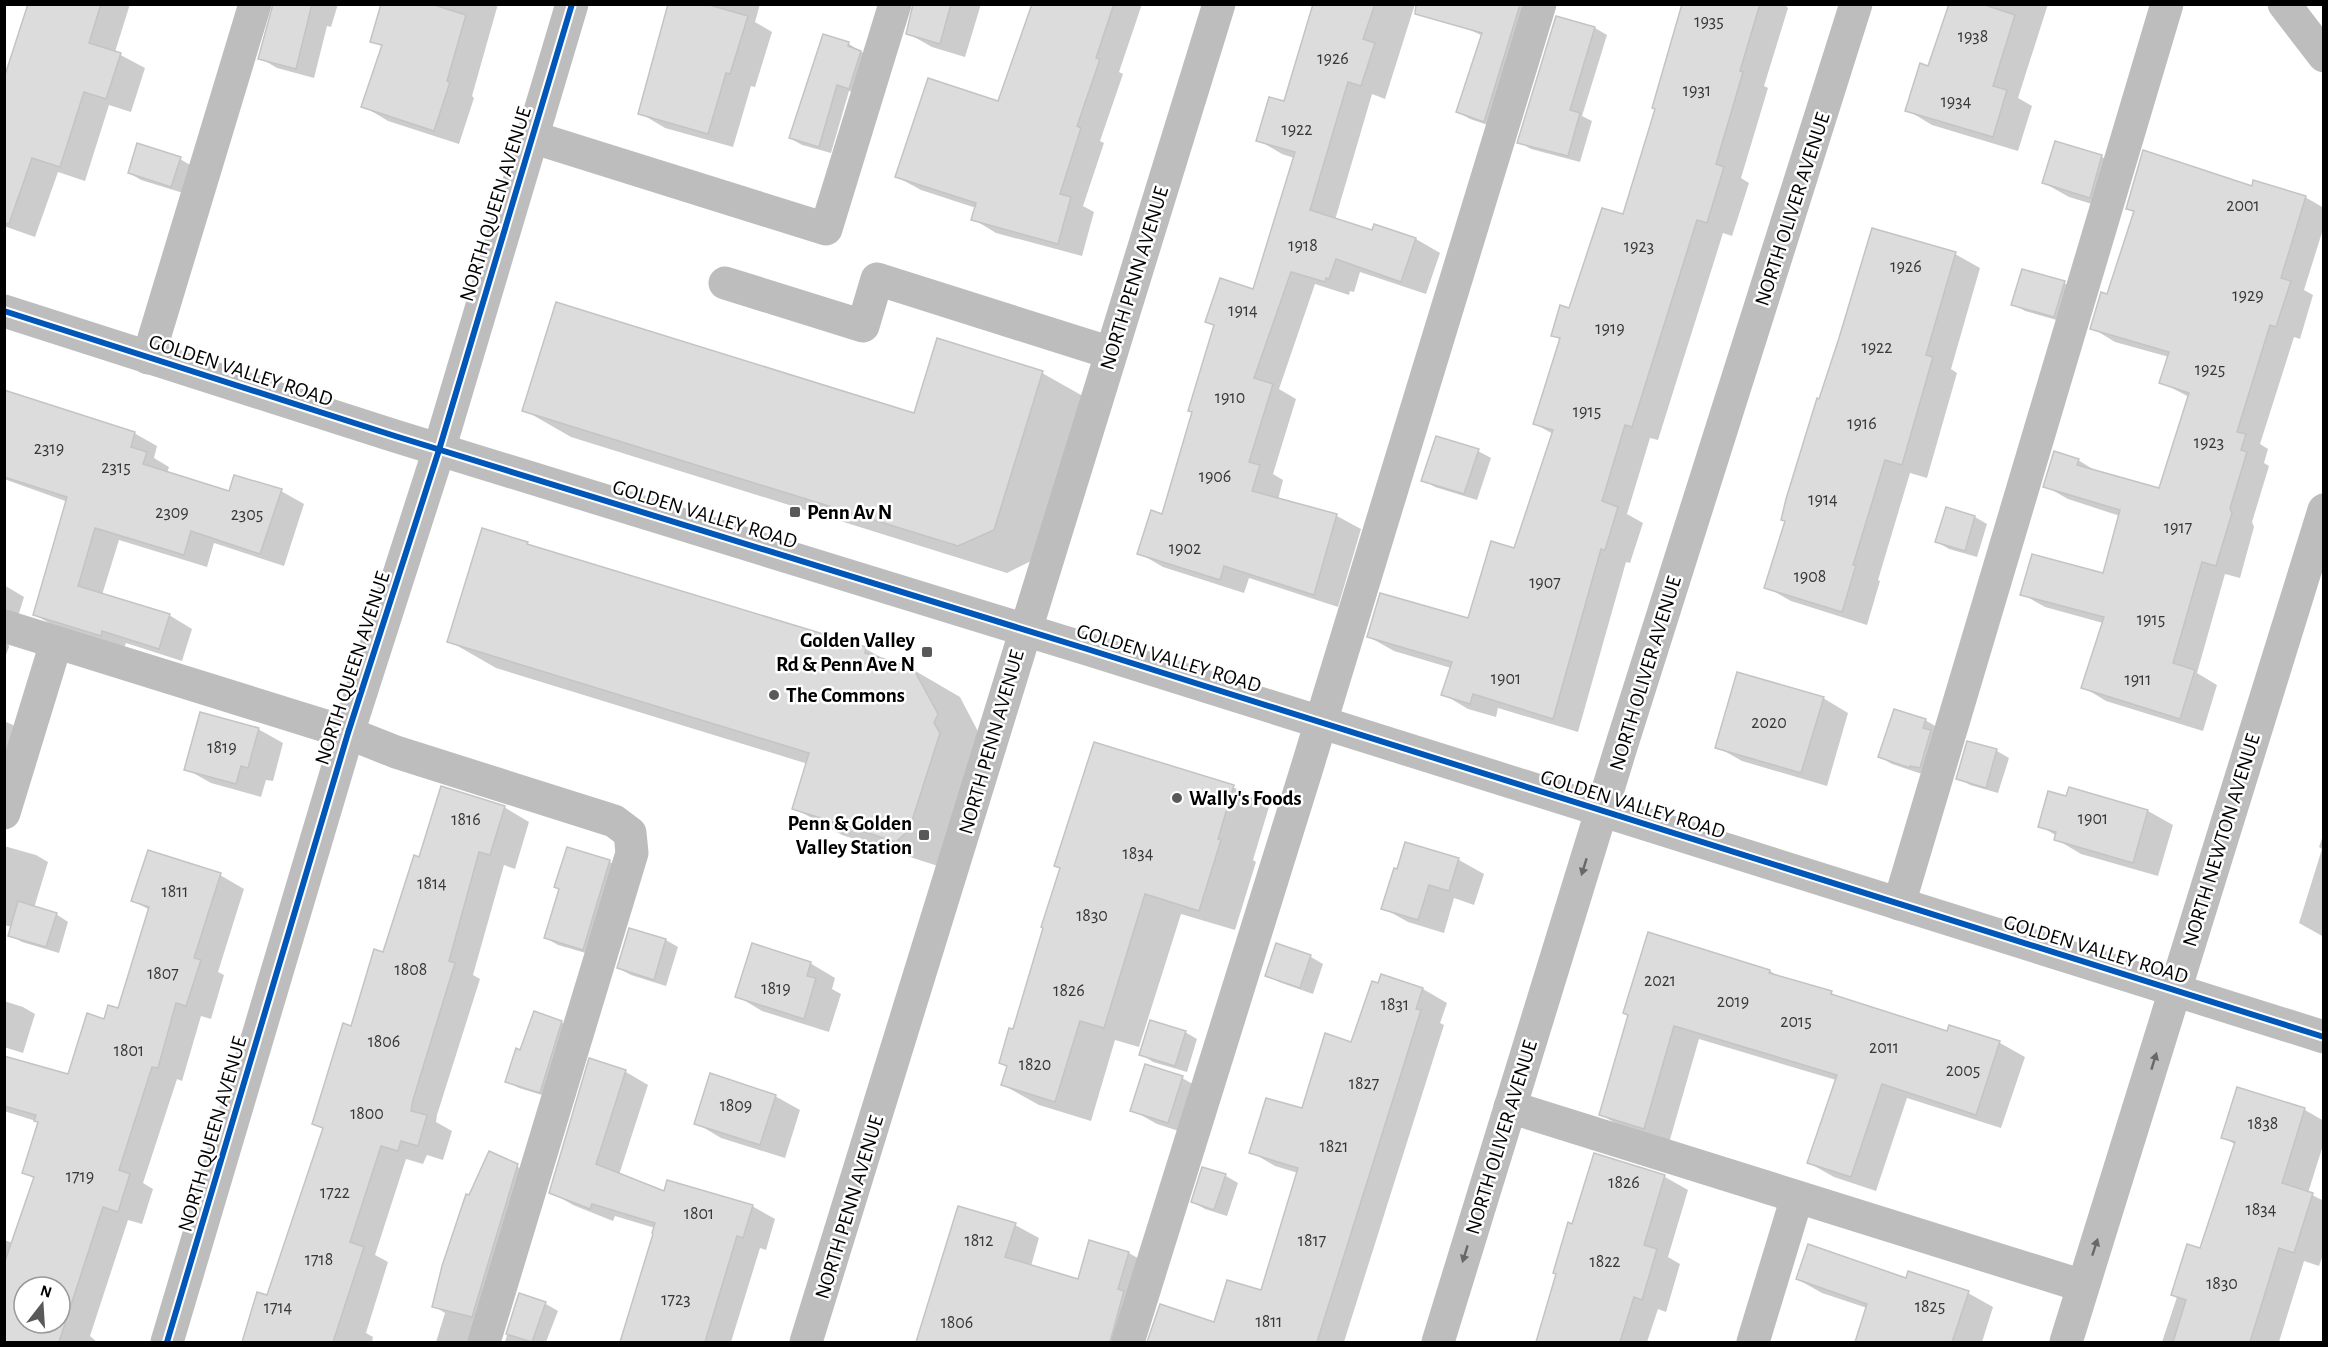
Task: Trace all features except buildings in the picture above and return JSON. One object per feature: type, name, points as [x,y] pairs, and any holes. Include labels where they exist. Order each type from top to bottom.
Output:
[{"type":"street","points":[[148,358],[255,4]]},
{"type":"street","name":"NORTH QUEEN AVENUE","points":[[167,1342],[348,733],[439,450],[572,4]]},
{"type":"street","points":[[532,137],[826,229],[895,4]]},
{"type":"street","name":"NORTH PENN AVENUE","points":[[806,1342],[1219,4]]},
{"type":"street","points":[[1128,1342],[1321,723],[1540,4]]},
{"type":"street","name":"NORTH OLIVER AVENUE","points":[[1438,1342],[1602,811],[1856,4]]},
{"type":"street","points":[[1899,904],[2167,4]]},
{"type":"street","points":[[2284,4],[2324,56]]},
{"type":"street","points":[[725,283],[863,326],[877,279],[1111,353]]},
{"type":"street","name":"GOLDEN VALLEY ROAD","points":[[4,311],[439,450],[1025,630],[2324,1037]]},
{"type":"street","name":"NORTH NEWTON AVENUE","points":[[2066,1342],[2324,510]]},
{"type":"street","points":[[4,626],[348,733],[396,752],[614,820],[630,833],[632,853],[484,1342]]},
{"type":"street","points":[[4,813],[56,643]]},
{"type":"street","points":[[1510,1107],[2083,1287]]},
{"type":"street","points":[[1753,1342],[1797,1197]]},
{"type":"cycle path","points":[[167,1342],[348,733],[439,450],[572,4]]},
{"type":"cycle path","points":[[4,311],[395,436],[1087,649],[2324,1037]]},
{"type":"place","name":"Penn Av N","points":[[795,512]]},
{"type":"place","name":"Golden Valley Rd & Penn Ave N","points":[[927,652]]},
{"type":"place","name":"The Commons","points":[[774,695]]},
{"type":"place","name":"Wally's Foods","points":[[1177,798]]},
{"type":"place","name":"Penn & Golden Valley Station","points":[[924,835]]}]
